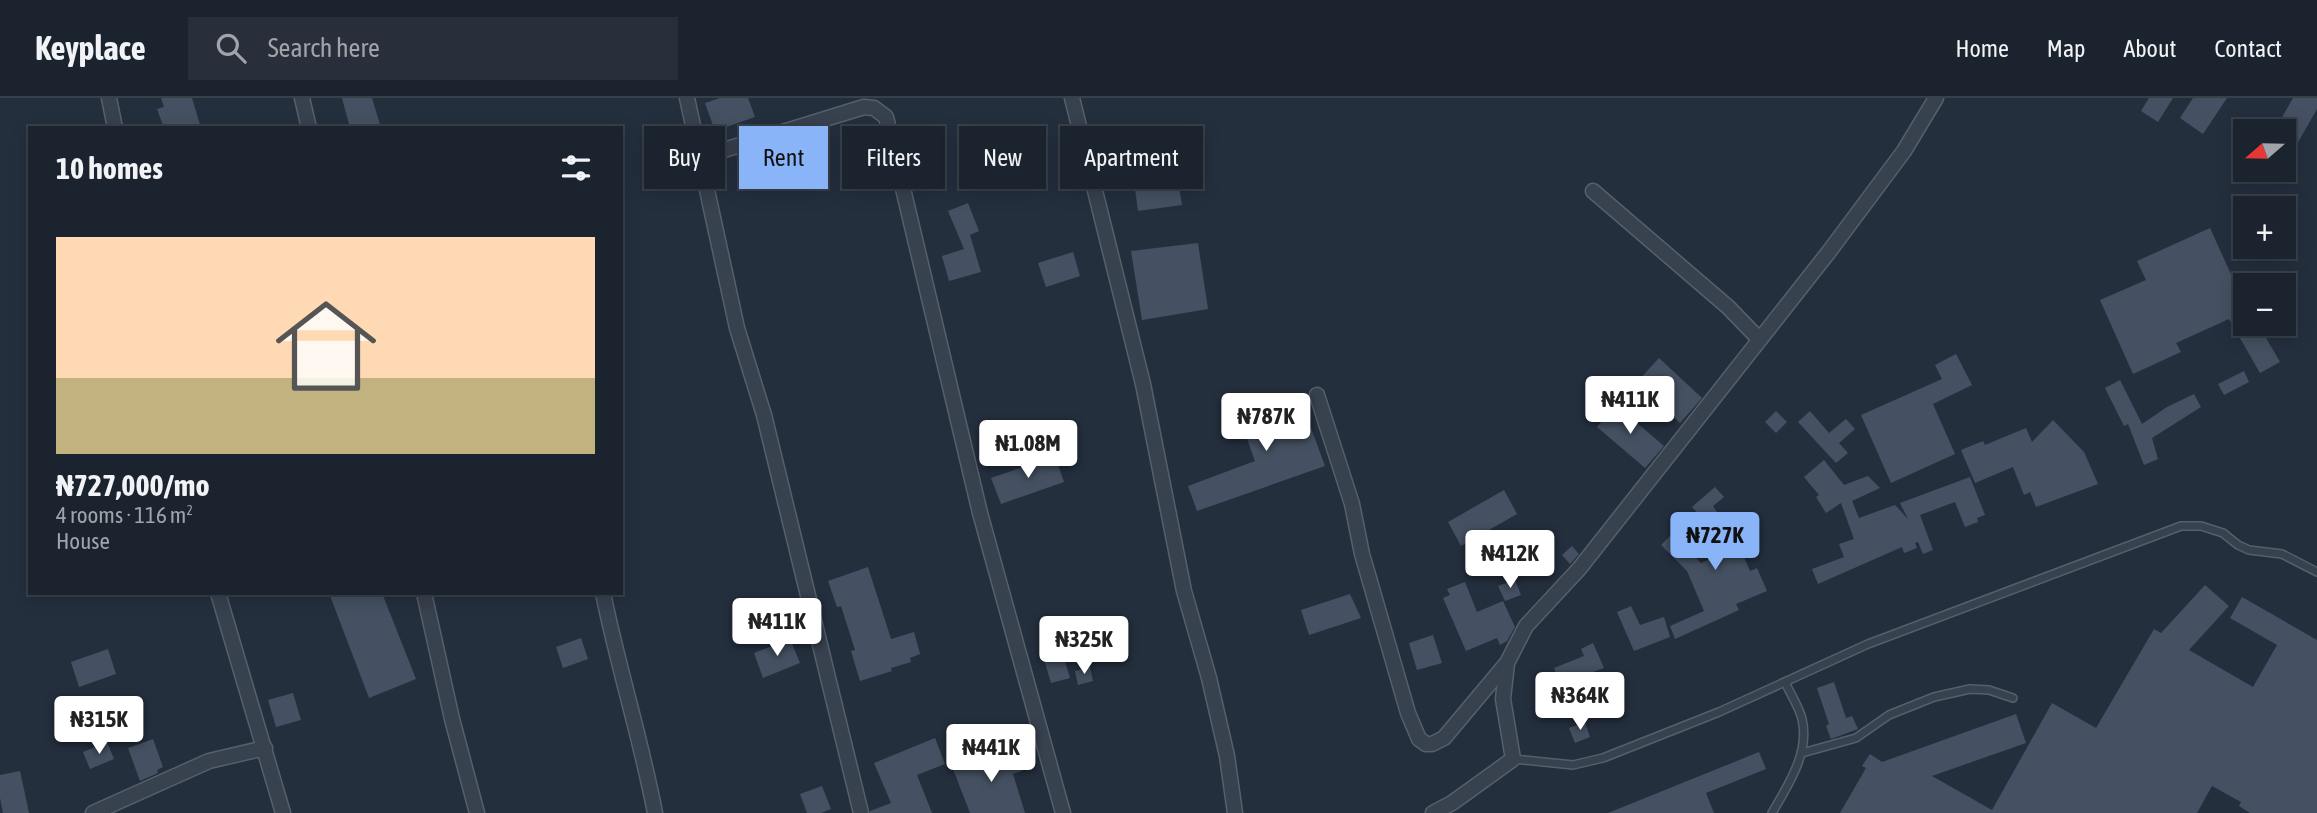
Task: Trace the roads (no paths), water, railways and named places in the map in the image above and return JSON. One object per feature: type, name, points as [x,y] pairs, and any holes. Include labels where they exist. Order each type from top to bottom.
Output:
[{"type":"street","points":[[109,98],[116,126]]},
{"type":"street","points":[[302,98],[309,126]]},
{"type":"street","points":[[687,98],[694,126]]},
{"type":"street","points":[[1072,98],[1143,384],[1184,591],[1209,678],[1227,756],[1235,813]]},
{"type":"street","points":[[1317,395],[1352,504],[1362,554],[1408,713],[1419,740],[1432,744],[1444,738],[1507,663],[1526,626],[1579,569],[1828,253],[1904,151],[1936,98]]},
{"type":"street","points":[[725,150],[864,107],[874,108],[886,117],[980,513],[1063,813]]},
{"type":"street","points":[[708,189],[737,328],[764,415],[861,813]]},
{"type":"street","points":[[1593,191],[1728,307],[1759,339]]},
{"type":"street","points":[[219,595],[284,813]]},
{"type":"street","points":[[424,595],[452,719],[477,813]]},
{"type":"street","points":[[603,595],[655,813]]},
{"type":"street","points":[[1433,813],[1452,803],[1513,759],[1503,699],[1507,663]]},
{"type":"street","points":[[93,813],[209,761],[265,748]]},
{"type":"lane","points":[[1513,759],[1573,765],[1603,758],[1786,684],[1868,644],[2181,526],[2192,524],[2212,529],[2249,550],[2281,554],[2317,572]]},
{"type":"lane","points":[[1772,813],[1802,752],[1805,734],[1801,717],[1786,684]]},
{"type":"lane","points":[[1802,752],[1856,738],[1889,715],[1934,697],[1970,689],[1989,690],[2013,698]]}]
